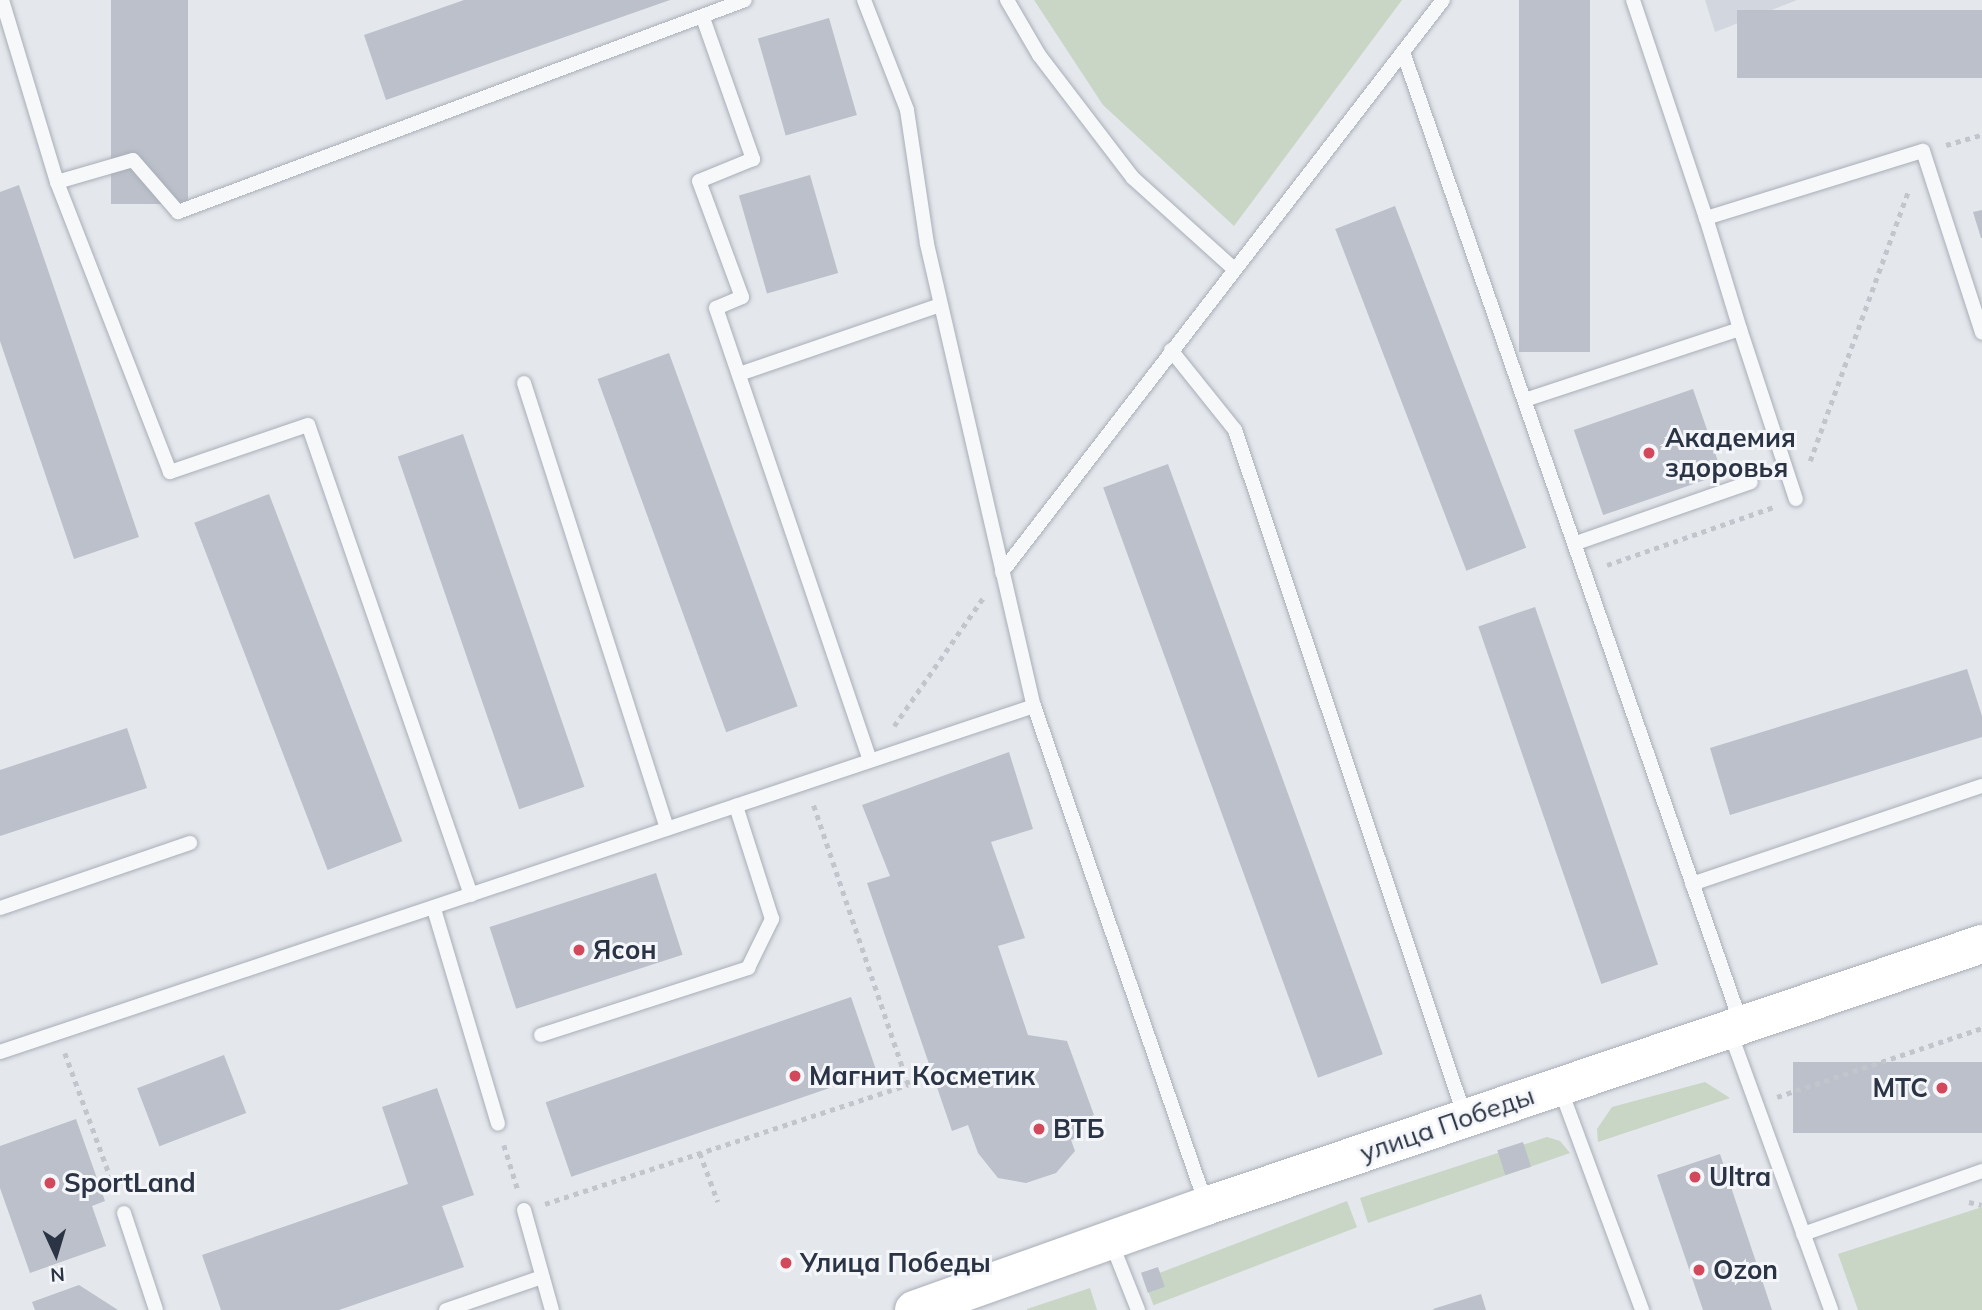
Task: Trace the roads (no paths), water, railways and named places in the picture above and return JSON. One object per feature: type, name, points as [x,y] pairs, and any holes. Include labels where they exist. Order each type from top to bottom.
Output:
[{"type":"main road","name":"улица Победы","points":[[914,1310],[1206,1206],[1982,944]]},
{"type":"lane","points":[[2,0],[57,182],[170,472],[308,425],[471,895]]},
{"type":"lane","points":[[57,182],[133,160],[178,212],[703,18],[745,0]]},
{"type":"lane","points":[[864,0],[907,110],[927,244],[1034,706],[1206,1206]]},
{"type":"lane","points":[[1007,0],[1039,55],[1133,178],[1234,269]]},
{"type":"lane","points":[[1002,572],[1443,0]]},
{"type":"lane","points":[[1633,0],[1796,499]]},
{"type":"lane","points":[[703,18],[752,159],[699,181],[743,297],[716,308],[870,761]]},
{"type":"lane","points":[[1403,52],[1576,542],[1692,884],[1756,1104],[1831,1310]]},
{"type":"lane","points":[[1706,218],[1923,151],[1982,333]]},
{"type":"lane","points":[[739,374],[942,305]]},
{"type":"lane","points":[[1525,400],[1740,329]]},
{"type":"lane","points":[[1171,350],[1235,430],[1465,1119]]},
{"type":"lane","points":[[524,383],[667,829]]},
{"type":"lane","points":[[1576,542],[1751,482]]},
{"type":"lane","points":[[0,1052],[434,909],[1034,706]]},
{"type":"lane","points":[[1692,884],[1982,786]]},
{"type":"lane","points":[[541,1035],[748,968],[772,919],[736,806]]},
{"type":"lane","points":[[0,908],[190,843]]},
{"type":"lane","points":[[434,909],[498,1124]]},
{"type":"lane","points":[[1560,1087],[1642,1310]]},
{"type":"lane","points":[[1803,1234],[1982,1171]]},
{"type":"lane","points":[[524,1210],[552,1310]]},
{"type":"lane","points":[[124,1213],[156,1310]]},
{"type":"lane","points":[[1111,1241],[1138,1310]]},
{"type":"lane","points":[[446,1310],[541,1277]]},
{"type":"place","name":"Академия здоровья","points":[[1649,453]]},
{"type":"place","name":"Ясон","points":[[579,950]]},
{"type":"place","name":"Магнит Косметик","points":[[795,1076]]},
{"type":"place","name":"МТС","points":[[1942,1088]]},
{"type":"place","name":"ВТБ","points":[[1039,1129]]},
{"type":"place","name":"Ultra","points":[[1695,1177]]},
{"type":"place","name":"SportLand","points":[[50,1183]]},
{"type":"place","name":"Улица Победы","points":[[786,1263]]},
{"type":"place","name":"Ozon","points":[[1699,1270]]}]
